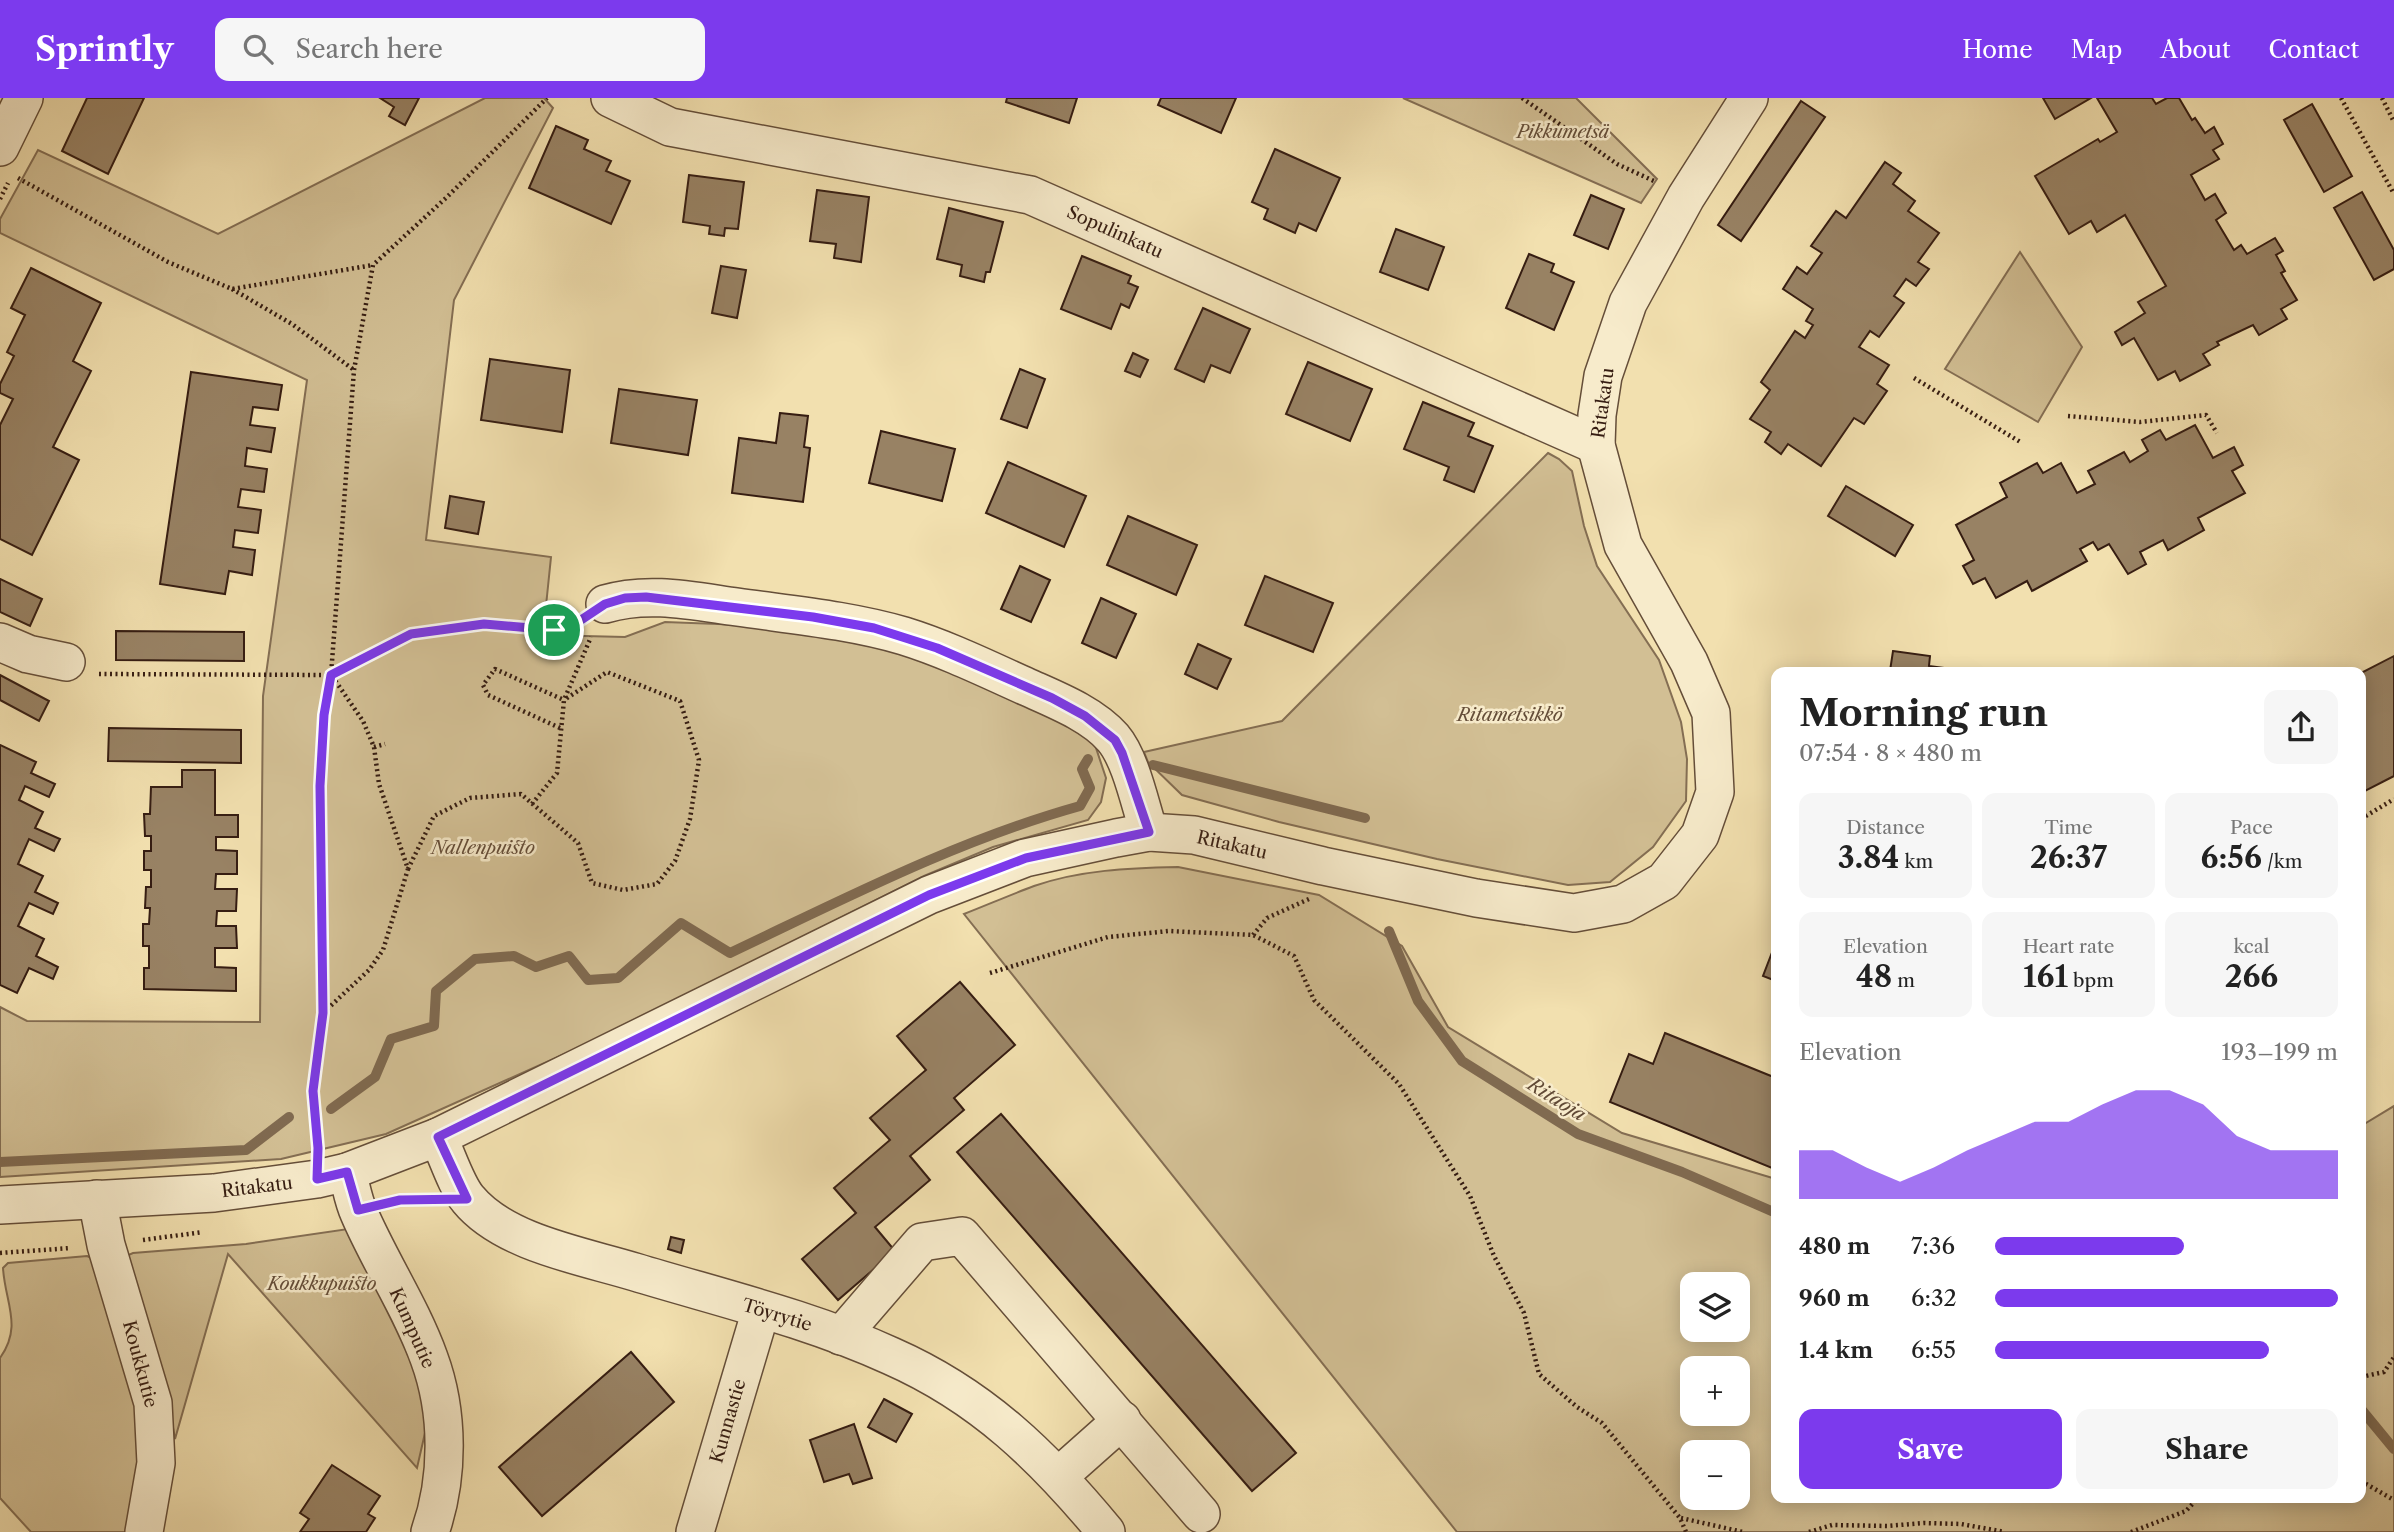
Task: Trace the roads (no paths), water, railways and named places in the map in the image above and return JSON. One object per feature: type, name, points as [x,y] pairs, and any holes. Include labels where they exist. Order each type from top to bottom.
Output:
[{"type":"street","points":[[6,161],[24,98]]},
{"type":"street","name":"Sopulinkatu","points":[[610,98],[670,127],[1030,195],[1596,445]]},
{"type":"street","name":"Ritakatu","points":[[0,1205],[214,1193],[332,1176],[438,1137],[940,890],[1026,858],[1149,832],[1195,835],[1323,866],[1476,898],[1574,913],[1623,904],[1664,881],[1700,835],[1715,792],[1711,713],[1689,662],[1623,545],[1596,445],[1603,376],[1628,303],[1686,197],[1749,98]]},
{"type":"street","points":[[605,604],[625,598],[672,599],[844,622],[906,637],[972,663],[1052,698],[1103,728],[1115,740],[1122,753],[1149,832]]},
{"type":"street","points":[[0,642],[27,654],[66,662]]},
{"type":"street","name":"Töyrytie","points":[[438,1137],[467,1199],[500,1226],[522,1237],[841,1336],[912,1366],[965,1397],[1017,1437],[1059,1476],[1106,1532]]},
{"type":"street","name":"Kumputie","points":[[332,1176],[358,1210],[429,1357],[441,1401],[444,1441],[441,1483],[430,1532]]},
{"type":"street","name":"Koukkutie","points":[[97,1199],[106,1245],[153,1403],[156,1463],[144,1532]]},
{"type":"street","points":[[841,1336],[922,1242],[962,1236],[1201,1514]]},
{"type":"street","name":"Kunnastie","points":[[695,1532],[761,1310]]},
{"type":"street","points":[[1059,1476],[1122,1420]]},
{"type":"waterway","points":[[331,1109],[375,1077],[391,1039],[434,1026],[436,991],[475,959],[514,956],[536,967],[569,956],[588,980],[618,978],[681,923],[730,953],[946,853],[1080,806],[1090,788],[1082,769],[1088,759]]},
{"type":"waterway","points":[[1153,765],[1365,818]]},
{"type":"waterway","name":"Ritaoja","points":[[1389,931],[1418,1001],[1462,1061],[1578,1134],[1682,1172],[1771,1211]]},
{"type":"waterway","points":[[0,1162],[246,1150],[289,1117]]},
{"type":"waterway","name":"Ritaoja","points":[[2366,1415],[2394,1449]]},
{"type":"park label","name":"Pikkumetsä","points":[[1563,132]]},
{"type":"park label","name":"Ritametsikkö","points":[[1510,715]]},
{"type":"park label","name":"Nallenpuisto","points":[[483,848]]},
{"type":"park label","name":"Koukkupuisto","points":[[322,1284]]}]
